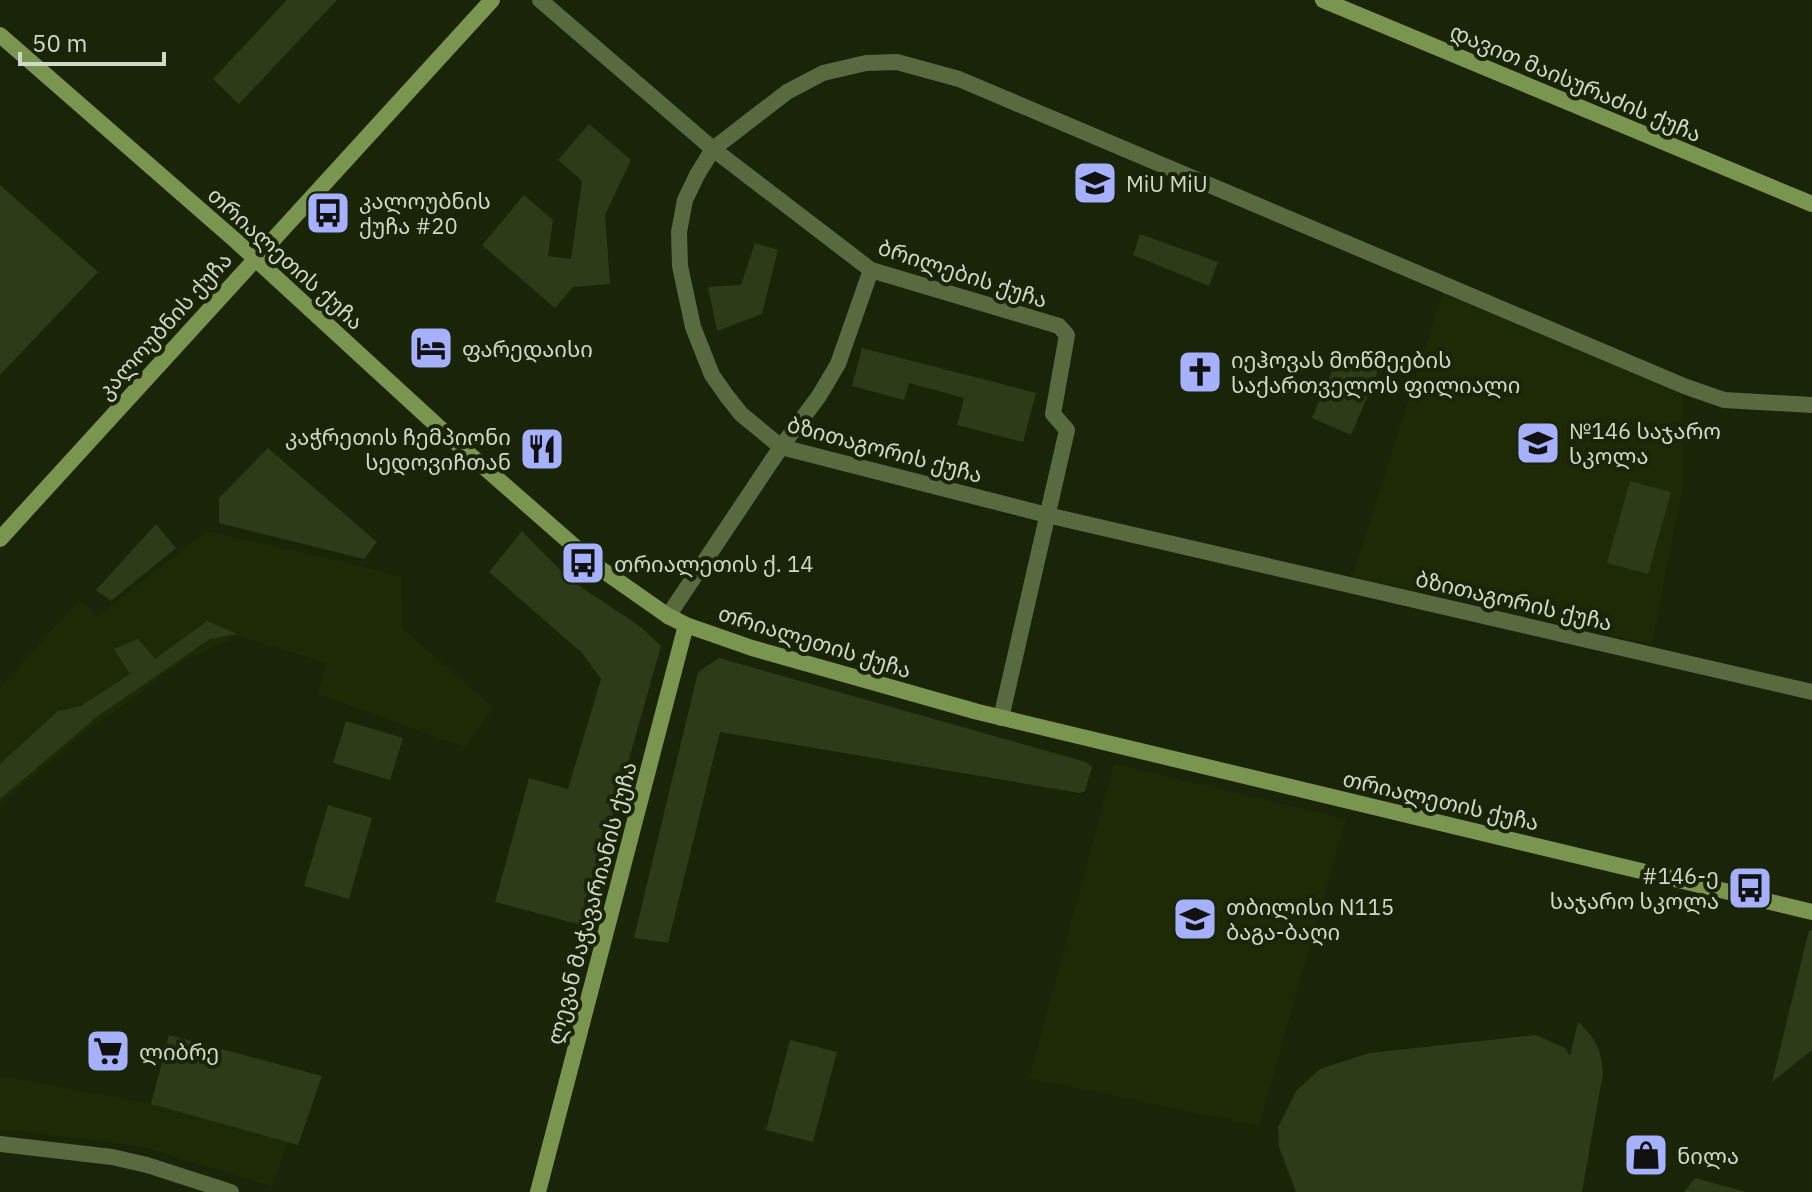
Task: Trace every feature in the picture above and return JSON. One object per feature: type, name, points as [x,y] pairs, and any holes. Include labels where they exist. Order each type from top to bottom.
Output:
[{"type":"street","name":"კალოუბნის ქუჩა","points":[[0,539],[492,0]]},
{"type":"street","name":"ბრილების ქუჩა","points":[[540,0],[713,149],[871,270],[1059,326],[1067,335],[1053,414],[1067,430],[1001,718]]},
{"type":"street","name":"დავით მაისურაძის ქუჩა","points":[[1324,0],[1812,204]]},
{"type":"street","name":"თრიალეთის ქუჩა","points":[[0,35],[255,258],[598,567],[686,625],[752,648],[1001,718],[1812,912]]},
{"type":"street","name":"ბზითაგორის ქუჩა","points":[[1812,405],[1724,400],[1684,386],[959,79],[897,62],[866,63],[823,73],[787,92],[713,149],[685,200],[679,232],[684,288],[693,327],[712,375],[741,414],[781,447],[1047,515],[1812,692]]},
{"type":"street","points":[[668,616],[838,364],[871,270]]},
{"type":"street","name":"ლევან მაჭავარიანის ქუჩა","points":[[538,1192],[686,625]]},
{"type":"street","points":[[1812,905],[1812,912]]},
{"type":"street","points":[[0,1144],[112,1157],[231,1192]]},
{"type":"shaded area","points":[[287,0],[337,0],[239,104],[213,79]]},
{"type":"shaded area","points":[[589,124],[631,160],[605,215],[610,284],[573,287],[555,308],[482,245],[524,195],[553,220],[548,256],[571,259],[582,181],[558,160]]},
{"type":"shaded area","points":[[0,185],[98,272],[0,375]]},
{"type":"shaded area","points":[[1140,234],[1218,262],[1209,286],[1133,255]]},
{"type":"shaded area","points":[[755,243],[778,250],[762,314],[717,331],[708,287],[741,285]]},
{"type":"shaded area","name":"№146 საჯარო სკოლა","points":[[1444,288],[1682,395],[1682,490],[1652,644],[1352,577]]},
{"type":"shaded area","points":[[862,348],[1036,393],[1023,442],[957,425],[964,398],[909,383],[904,400],[852,386]]},
{"type":"shaded area","points":[[1340,352],[1379,369],[1351,435],[1312,418]]},
{"type":"shaded area","points":[[268,448],[377,542],[364,559],[219,523],[219,498]]},
{"type":"shaded area","points":[[1630,481],[1671,492],[1648,574],[1607,563]]},
{"type":"shaded area","points":[[156,524],[176,548],[111,601],[96,590]]},
{"type":"shaded area","points":[[206,531],[402,577],[401,627],[494,708],[465,747],[318,694],[326,663],[239,636],[185,660],[79,737],[0,805],[0,687],[79,600],[98,616]]},
{"type":"shaded area","points":[[522,531],[569,579],[641,627],[661,646],[582,925],[495,902],[529,778],[568,789],[601,679],[582,653],[489,572]]},
{"type":"shaded area","points":[[207,621],[237,634],[210,639],[98,716],[0,799],[0,764],[58,711],[81,706],[130,674],[114,649],[138,639],[155,659]]},
{"type":"shaded area","points":[[719,658],[1086,762],[1092,767],[1085,791],[1080,793],[720,732],[668,943],[634,938],[698,672]]},
{"type":"shaded area","points":[[346,721],[403,738],[390,780],[333,763]]},
{"type":"shaded area","name":"თბილისი N115 ბაგა-ბაღი","points":[[1114,764],[1346,819],[1259,1126],[1029,1078]]},
{"type":"shaded area","points":[[328,805],[372,818],[349,899],[304,886]]},
{"type":"shaded area","points":[[1809,930],[1812,931],[1812,1050],[1772,1082]]},
{"type":"shaded area","points":[[1578,1022],[1596,1044],[1603,1073],[1582,1192],[1296,1192],[1279,1147],[1278,1127],[1296,1091],[1320,1069],[1369,1053],[1536,1035],[1565,1048],[1570,1056]]},
{"type":"shaded area","points":[[169,1035],[322,1076],[298,1145],[151,1104]]},
{"type":"shaded area","points":[[790,1040],[837,1052],[813,1142],[766,1130]]},
{"type":"shaded area","points":[[0,1076],[151,1104],[288,1142],[272,1187],[140,1146],[0,1129]]},
{"type":"shaded area","points":[[1695,1178],[1746,1192],[1684,1192]]},
{"type":"place","name":"MiU MiU","points":[[1095,183]]},
{"type":"place","name":"კალოუბნის ქუჩა #20","points":[[328,213]]},
{"type":"place","name":"ფარედაისი","points":[[431,348]]},
{"type":"place","name":"იეჰოვას მოწმეების საქართველოს ფილიალი","points":[[1200,372]]},
{"type":"place","name":"№146 საჯარო სკოლა","points":[[1538,443]]},
{"type":"place","name":"კაჭრეთის ჩემპიონი სედოვიჩთან","points":[[542,449]]},
{"type":"place","name":"თრიალეთის ქ. 14","points":[[583,563]]},
{"type":"place","name":"#146-ე საჯარო სკოლა","points":[[1750,888]]},
{"type":"place","name":"თბილისი N115 ბაგა-ბაღი","points":[[1195,919]]},
{"type":"place","name":"ლიბრე","points":[[108,1051]]},
{"type":"place","name":"ნილა","points":[[1646,1155]]}]
